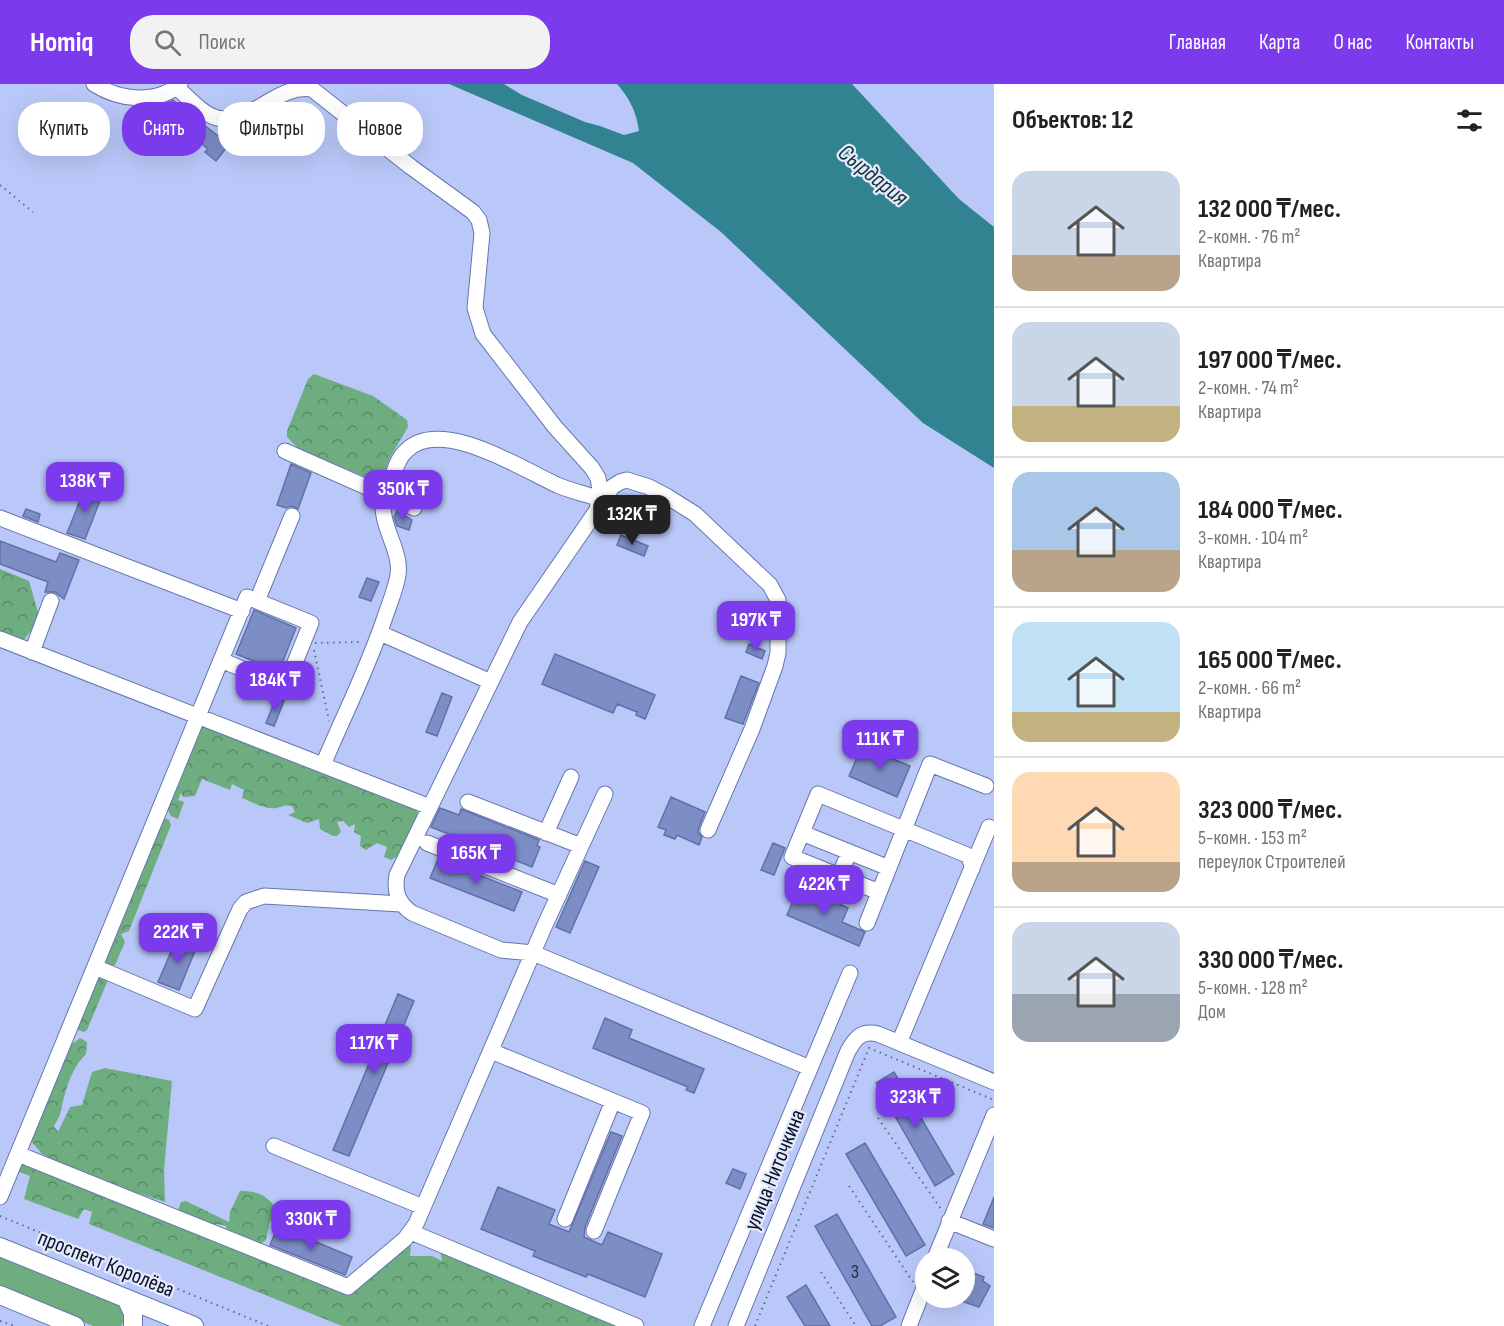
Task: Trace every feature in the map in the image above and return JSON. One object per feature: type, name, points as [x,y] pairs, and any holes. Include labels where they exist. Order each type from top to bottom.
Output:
[{"type":"main road","name":"проспект Королёва","points":[[0,1247],[194,1326]]},
{"type":"main road","points":[[0,1295],[75,1326]]},
{"type":"main road","points":[[126,1298],[133,1313],[133,1326]]},
{"type":"street","points":[[94,84],[116,94],[135,98],[160,95],[178,86],[207,113],[223,118],[239,115],[288,88],[299,86],[312,89],[411,167],[473,212],[482,233],[475,308],[483,334],[555,428],[592,468],[598,478],[599,504]]},
{"type":"street","points":[[323,765],[378,638],[399,573],[384,522],[384,495],[404,452],[411,446],[424,441],[442,440],[477,446],[599,504]]},
{"type":"street","points":[[285,451],[414,508]]},
{"type":"street","points":[[708,830],[752,729],[775,666],[778,600],[770,585],[695,514],[649,487],[634,481],[620,482],[612,487],[599,504],[520,622],[397,875],[396,891],[402,904],[412,913],[501,950],[533,953],[810,1068]]},
{"type":"street","points":[[257,601],[292,516]]},
{"type":"street","points":[[0,518],[242,611]]},
{"type":"street","points":[[0,1197],[221,660],[242,611],[247,597],[311,623],[285,687],[221,660]]},
{"type":"street","points":[[32,652],[51,602]]},
{"type":"street","points":[[378,638],[491,682]]},
{"type":"street","points":[[0,639],[430,807]]},
{"type":"street","points":[[867,923],[930,764],[986,786]]},
{"type":"street","points":[[546,832],[571,777]]},
{"type":"street","points":[[18,1154],[348,1287],[411,1233],[605,794]]},
{"type":"street","points":[[879,892],[792,857],[818,795],[967,855],[972,869]]},
{"type":"street","points":[[468,802],[581,846]]},
{"type":"street","points":[[989,827],[899,1043],[994,1082]]},
{"type":"street","points":[[802,833],[889,868]]},
{"type":"street","points":[[427,843],[559,895]]},
{"type":"street","points":[[832,894],[849,852]]},
{"type":"street","points":[[95,967],[195,1009],[234,919],[246,902],[264,896],[402,904]]},
{"type":"street","points":[[702,1326],[850,973]]},
{"type":"street","name":"улица Ниточкина","points":[[736,1326],[848,1051],[861,1034],[870,1032],[899,1043]]},
{"type":"street","points":[[491,1051],[642,1113],[594,1231]]},
{"type":"street","points":[[565,1219],[613,1101]]},
{"type":"street","points":[[939,1248],[994,1115]]},
{"type":"street","points":[[274,1146],[423,1207]]},
{"type":"street","points":[[949,1221],[994,1239]]},
{"type":"street","points":[[411,1233],[636,1326]]},
{"type":"street","points":[[909,1326],[915,1308]]},
{"type":"path","points":[[0,185],[33,212]]},
{"type":"path","points":[[333,741],[313,643],[378,638]]},
{"type":"path","points":[[755,1326],[869,1048],[994,1100]]},
{"type":"path","points":[[878,1118],[949,1221]]},
{"type":"path","points":[[849,1186],[915,1276]]},
{"type":"path","points":[[0,1216],[268,1326]]},
{"type":"path","points":[[821,1272],[856,1326]]},
{"type":"path","points":[[0,1321],[15,1326]]},
{"type":"green space","points":[[314,374],[373,396],[407,420],[408,427],[391,456],[380,483],[299,449],[287,437],[287,431],[308,379]]},
{"type":"green space","points":[[0,569],[29,581],[40,619],[23,641],[0,632]]},
{"type":"green space","points":[[204,723],[414,806],[418,814],[415,827],[401,854],[391,860],[384,857],[387,847],[377,843],[366,850],[360,846],[361,836],[354,832],[355,824],[349,827],[343,821],[337,822],[341,832],[333,836],[320,829],[319,819],[307,823],[288,815],[295,812],[292,806],[264,807],[242,798],[244,790],[232,784],[230,790],[202,779],[195,796],[183,797],[181,793],[178,800],[184,802],[178,819],[171,816],[166,807],[200,725]]},
{"type":"green space","points":[[165,818],[171,825],[129,931],[121,934],[125,942],[115,965],[110,966],[105,964],[104,958],[160,821]]},
{"type":"green space","points":[[101,974],[108,980],[87,1030],[84,1032],[78,1030],[77,1025],[97,977]]},
{"type":"green space","points":[[80,1038],[87,1042],[86,1054],[71,1078],[61,1113],[54,1126],[58,1132],[70,1107],[82,1105],[92,1072],[105,1068],[172,1081],[164,1170],[165,1202],[58,1162],[42,1154],[30,1140],[69,1046]]},
{"type":"green space","points":[[21,1160],[348,1292],[411,1243],[410,1256],[432,1256],[442,1261],[440,1250],[617,1326],[342,1326],[89,1224],[92,1212],[84,1209],[78,1219],[24,1199],[30,1176],[17,1171]]},
{"type":"green space","points":[[240,1191],[262,1195],[277,1210],[275,1219],[270,1221],[266,1240],[259,1245],[228,1233],[226,1226],[217,1224],[212,1227],[177,1213],[181,1202],[186,1201],[229,1222],[230,1212]]},
{"type":"green space","points":[[0,1255],[120,1305],[124,1316],[121,1326],[93,1326],[0,1288]]},
{"type":"water","name":"Сырдария","points":[[449,84],[504,84],[522,95],[585,122],[624,135],[639,131],[632,106],[617,84],[852,84],[959,199],[994,227],[994,468],[923,423],[721,232],[633,163]]},
{"type":"building","points":[[206,126],[218,136],[218,156],[220,156],[216,161],[206,153],[208,149],[206,147]]},
{"type":"building","points":[[291,464],[311,473],[298,509],[277,505]]},
{"type":"building","points":[[86,486],[103,493],[85,539],[67,533]]},
{"type":"building","points":[[26,509],[40,514],[38,522],[23,516]]},
{"type":"building","points":[[397,511],[412,520],[409,530],[397,526],[394,517]]},
{"type":"building","points":[[621,535],[648,546],[644,556],[617,545]]},
{"type":"building","points":[[0,541],[56,562],[60,553],[79,560],[64,599],[55,592],[45,592],[48,582],[0,564]]},
{"type":"building","points":[[367,578],[379,582],[371,601],[359,597]]},
{"type":"building","points":[[254,610],[296,628],[279,671],[236,654]]},
{"type":"building","points":[[749,644],[765,651],[762,659],[746,652]]},
{"type":"building","points":[[555,654],[655,695],[645,719],[636,715],[637,712],[617,704],[613,713],[542,684]]},
{"type":"building","points":[[741,676],[759,683],[743,724],[725,718]]},
{"type":"building","points":[[442,693],[452,697],[437,736],[426,732]]},
{"type":"building","points":[[276,698],[284,701],[274,726],[266,723]]},
{"type":"building","points":[[862,746],[910,766],[897,797],[849,776]]},
{"type":"building","points":[[671,797],[705,812],[698,832],[702,837],[699,845],[677,835],[675,839],[664,835],[666,830],[658,827]]},
{"type":"building","points":[[440,808],[459,815],[461,809],[539,840],[537,846],[540,847],[532,867],[431,827]]},
{"type":"building","points":[[773,843],[785,848],[774,875],[761,870]]},
{"type":"building","points":[[438,859],[522,892],[514,911],[430,878]]},
{"type":"building","points":[[585,861],[599,867],[570,933],[556,927]]},
{"type":"building","points":[[799,887],[829,903],[843,901],[841,905],[848,908],[842,922],[865,932],[859,946],[787,915]]},
{"type":"building","points":[[177,938],[197,946],[179,990],[158,982]]},
{"type":"building","points":[[398,994],[414,1001],[349,1156],[333,1150]]},
{"type":"building","points":[[605,1018],[632,1030],[629,1038],[704,1069],[694,1093],[686,1090],[688,1087],[593,1048]]},
{"type":"building","points":[[894,1072],[954,1174],[935,1186],[876,1083]]},
{"type":"building","points":[[611,1132],[622,1136],[585,1227],[584,1237],[602,1245],[608,1232],[662,1254],[645,1297],[588,1274],[586,1277],[533,1256],[535,1251],[481,1229],[498,1187],[555,1210],[549,1224],[569,1232]]},
{"type":"building","points":[[865,1143],[925,1245],[915,1248],[915,1251],[906,1256],[846,1154]]},
{"type":"building","points":[[733,1169],[746,1174],[740,1189],[726,1183]]},
{"type":"building","points":[[994,1197],[994,1228],[983,1224]]},
{"type":"building","points":[[837,1214],[896,1317],[880,1326],[872,1326],[815,1226]]},
{"type":"building","points":[[278,1226],[352,1257],[345,1275],[270,1245]]},
{"type":"building","points":[[975,1274],[984,1277],[983,1281],[990,1286],[979,1307],[975,1306]]},
{"type":"building","points":[[806,1285],[830,1326],[805,1326],[787,1297]]}]
